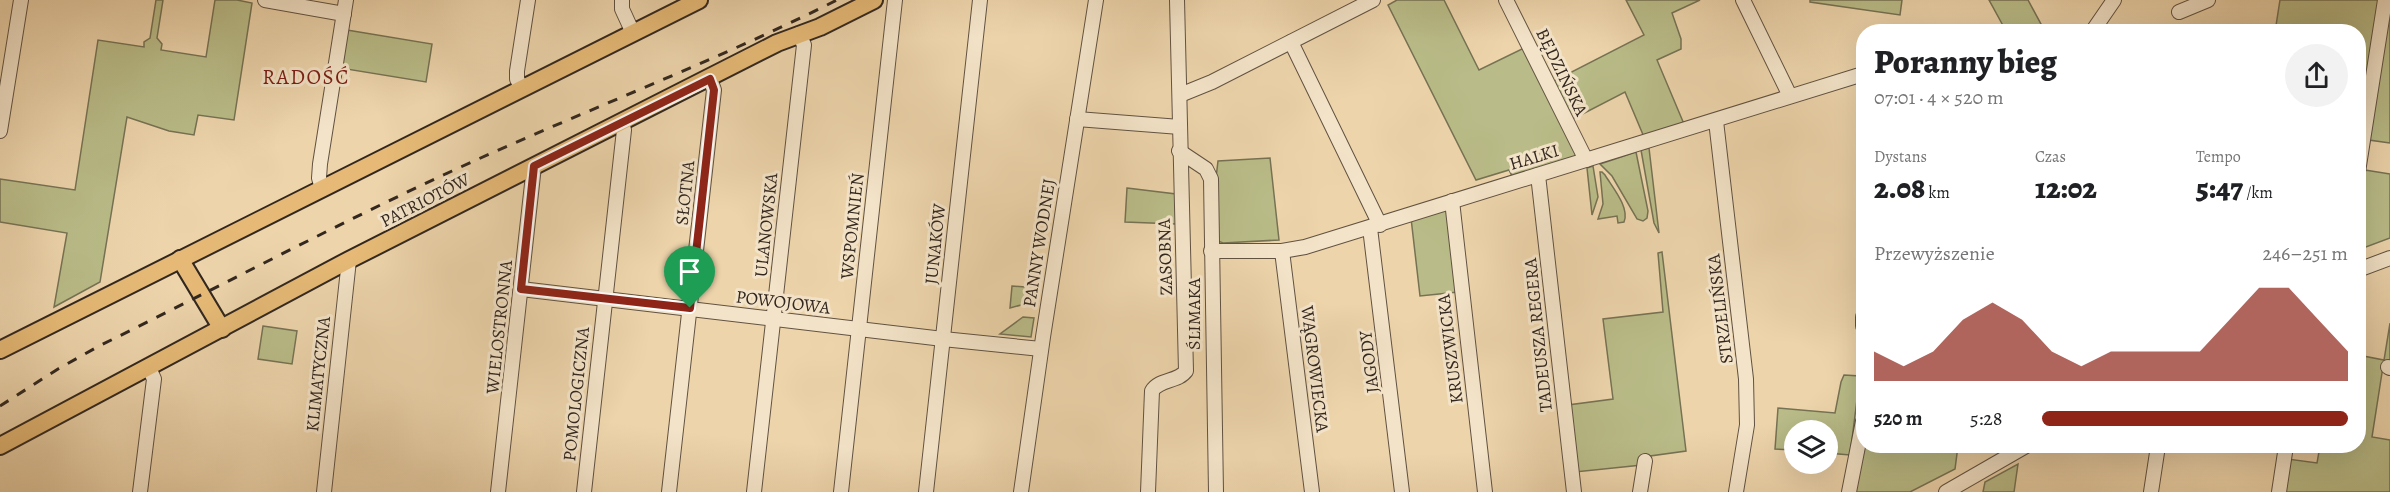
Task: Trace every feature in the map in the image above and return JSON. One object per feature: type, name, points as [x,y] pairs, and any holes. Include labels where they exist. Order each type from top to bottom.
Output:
[{"type":"main road","points":[[0,350],[699,0]]},
{"type":"main road","name":"PATRIOTÓW","points":[[0,446],[349,260],[768,48],[874,0]]},
{"type":"main road","points":[[180,260],[222,329]]},
{"type":"street","points":[[0,131],[21,0]]},
{"type":"street","points":[[266,0],[344,15]]},
{"type":"street","points":[[322,189],[320,164],[346,0]]},
{"type":"street","points":[[522,89],[517,79],[517,71],[528,0]]},
{"type":"street","points":[[622,0],[624,15],[633,33]]},
{"type":"street","name":"WSPOMNIEŃ","points":[[841,492],[895,0]]},
{"type":"street","name":"JUNAKÓW","points":[[926,492],[980,0]]},
{"type":"street","name":"PANNY WODNEJ","points":[[1021,492],[1096,0]]},
{"type":"street","name":"ZASOBNA","points":[[1148,492],[1152,391],[1156,386],[1186,371],[1177,0]]},
{"type":"street","points":[[1180,95],[1212,82],[1373,0]]},
{"type":"street","name":"BĘDZIŃSKA","points":[[1506,0],[1586,160]]},
{"type":"street","points":[[1743,0],[1790,96]]},
{"type":"street","points":[[2179,12],[2208,0]]},
{"type":"street","points":[[2366,121],[2385,0]]},
{"type":"street","points":[[2098,24],[2110,5]]},
{"type":"street","name":"ULANOWSKA","points":[[754,492],[804,45],[799,34]]},
{"type":"street","name":"JAGODY","points":[[1292,42],[1375,227],[1402,492]]},
{"type":"street","name":"HALKI","points":[[1211,251],[1282,251],[1375,227],[1856,76]]},
{"type":"street","name":"SŁOTNA","points":[[669,492],[714,90],[710,79]]},
{"type":"street","points":[[1077,119],[1180,127]]},
{"type":"street","name":"STRZELIŃSKA","points":[[1716,121],[1746,379],[1747,425],[1736,492]]},
{"type":"street","name":"POMOLOGICZNA","points":[[584,492],[624,130],[622,122]]},
{"type":"street","name":"ŚLIMAKA","points":[[1179,151],[1209,173],[1216,492]]},
{"type":"street","name":"WIELOSTRONNA","points":[[498,492],[534,166]]},
{"type":"street","name":"TADEUSZA REGERA","points":[[1538,175],[1574,492]]},
{"type":"street","name":"KRUSZWICKA","points":[[1452,201],[1485,492]]},
{"type":"street","name":"WĄGROWIECKA","points":[[1282,251],[1312,492]]},
{"type":"street","points":[[2366,267],[2390,258]]},
{"type":"street","name":"KLIMATYCZNA","points":[[324,492],[349,260]]},
{"type":"street","name":"POWOJOWA","points":[[521,289],[1041,349]]},
{"type":"street","points":[[140,492],[154,379],[149,368]]},
{"type":"street","points":[[1849,492],[1857,453]]},
{"type":"street","points":[[1946,492],[2014,453]]},
{"type":"street","points":[[2151,492],[2157,453]]},
{"type":"street","points":[[2279,492],[2285,453]]},
{"type":"street","points":[[1640,492],[1645,461]]},
{"type":"green space","points":[[156,0],[163,0],[157,38],[162,44],[161,50],[206,57],[215,0],[252,3],[234,120],[198,115],[194,135],[169,131],[127,117],[100,282],[54,307],[67,233],[0,222],[0,179],[75,190],[98,40],[144,47],[144,42],[150,38]]},
{"type":"green space","points":[[1397,0],[1444,0],[1479,70],[1524,48],[1577,157],[1513,178],[1509,170],[1476,180],[1388,5]]},
{"type":"green space","points":[[1626,0],[1700,0],[1672,13],[1681,39],[1681,49],[1657,60],[1684,124],[1644,137],[1625,92],[1571,120],[1552,82],[1644,35]]},
{"type":"green space","points":[[1810,0],[1902,0],[1900,15],[1810,2]]},
{"type":"green space","points":[[1989,0],[2028,0],[2041,24],[2002,24]]},
{"type":"green space","points":[[2280,0],[2380,0],[2366,90],[2366,24],[2276,24]]},
{"type":"green space","points":[[2390,6],[2390,143],[2369,140]]},
{"type":"green space","points":[[347,30],[432,44],[426,82],[340,68]]},
{"type":"green space","points":[[1649,148],[1659,233],[1654,223],[1641,150]]},
{"type":"green space","points":[[1636,152],[1648,211],[1647,218],[1643,221],[1637,219],[1612,176],[1600,164]]},
{"type":"green space","points":[[1270,158],[1279,240],[1223,243],[1218,241],[1216,178],[1218,161]]},
{"type":"green space","points":[[1593,166],[1598,197],[1592,215],[1587,168]]},
{"type":"green space","points":[[2366,170],[2390,174],[2390,238],[2366,247]]},
{"type":"green space","points":[[1600,172],[1605,175],[1623,204],[1624,222],[1618,223],[1617,216],[1598,219],[1603,204]]},
{"type":"green space","points":[[1127,188],[1176,194],[1176,224],[1125,222]]},
{"type":"green space","points":[[1442,208],[1449,214],[1458,292],[1420,296],[1411,218]]},
{"type":"green space","points":[[1662,252],[1686,451],[1643,457],[1642,465],[1575,472],[1568,405],[1613,399],[1603,319],[1663,312],[1658,253]]},
{"type":"green space","points":[[1012,286],[1038,288],[1036,301],[1010,308]]},
{"type":"green space","points":[[1023,317],[1034,318],[1031,337],[1000,334]]},
{"type":"green space","points":[[2390,323],[2390,361],[2384,360]]},
{"type":"green space","points":[[263,326],[297,331],[292,364],[258,359]]},
{"type":"green space","points":[[2366,357],[2384,360],[2372,437],[2390,440],[2390,492],[2284,492],[2288,459],[2317,463],[2319,453],[2366,453]]},
{"type":"green space","points":[[1844,375],[1856,376],[1856,408],[1850,455],[1838,454],[1838,420],[1784,420],[1784,449],[1775,449],[1778,408],[1835,413]]},
{"type":"green space","points":[[1861,453],[1957,453],[1955,469],[1910,492],[1852,492]]},
{"type":"green space","points":[[2018,464],[2014,492],[1983,492],[1985,482]]},
{"type":"railway","points":[[0,406],[99,346],[363,213],[500,149],[742,45],[837,0]]},
{"type":"district","name":"RADOŚĆ","points":[[306,77]]},
{"type":"route","points":[[710,79],[714,90],[690,308],[521,289],[534,166],[710,79]]}]
